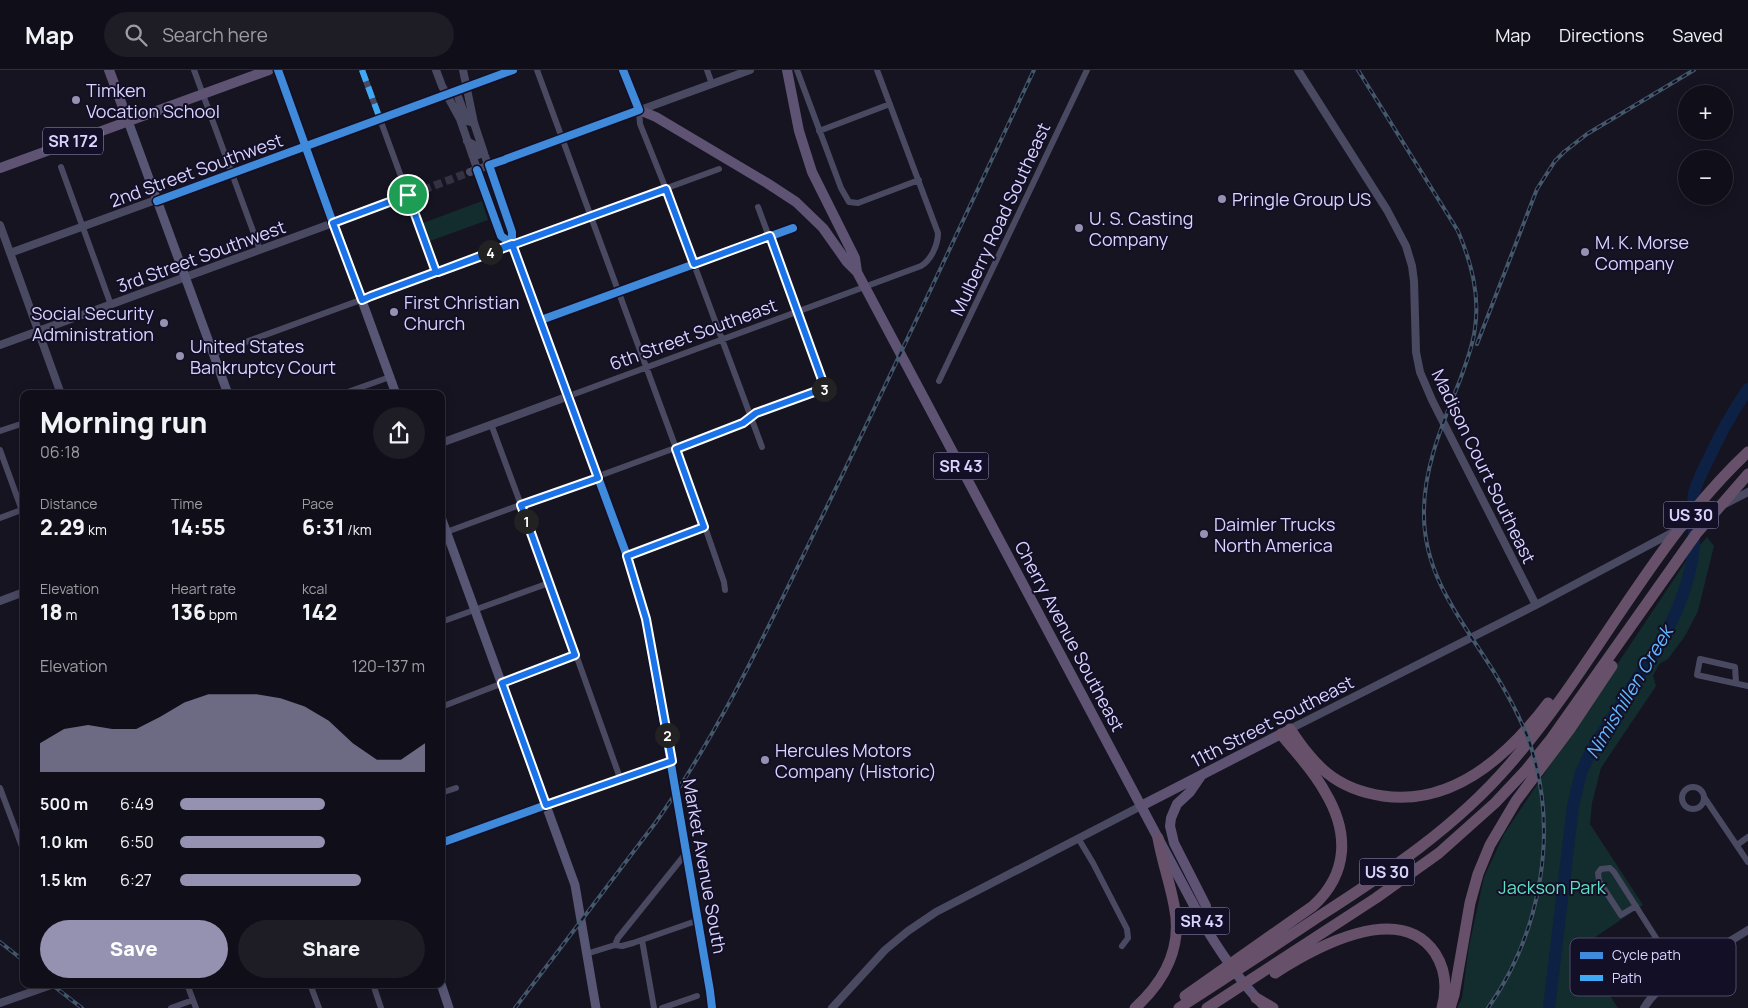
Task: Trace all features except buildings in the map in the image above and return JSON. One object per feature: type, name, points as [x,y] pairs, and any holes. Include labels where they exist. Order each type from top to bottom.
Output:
[{"type":"highway","name":"US 30","points":[[1246,959],[1355,894],[1420,848],[1470,806],[1511,763],[1542,717],[1700,504],[1748,452]]},
{"type":"highway","name":"US 30","points":[[1207,1008],[1236,994],[1412,873],[1476,822],[1553,744],[1617,659],[1635,620],[1696,534],[1748,474]]},
{"type":"highway","points":[[1286,731],[1332,776],[1346,785],[1362,791],[1390,797],[1420,796],[1450,788],[1472,776],[1508,749],[1542,717]]},
{"type":"highway","points":[[1179,1008],[1301,916],[1321,899],[1333,883],[1340,864],[1339,829],[1330,800],[1286,731]]},
{"type":"highway","points":[[1450,1008],[1470,903],[1478,874],[1493,838],[1553,744]]},
{"type":"highway","points":[[1135,1008],[1161,979],[1174,948],[1176,931],[1175,907],[1161,858],[1158,838]]},
{"type":"highway","points":[[1261,977],[1348,937],[1369,930],[1395,929],[1405,931],[1423,940],[1439,959],[1443,969],[1446,989],[1442,1008]]},
{"type":"highway","points":[[1171,1008],[1196,987],[1222,975]]},
{"type":"highway","points":[[1220,1008],[1236,994]]},
{"type":"highway","points":[[1256,998],[1273,1008]]},
{"type":"main road","points":[[109,70],[226,390]]},
{"type":"main road","name":"SR 172","points":[[0,168],[269,70]]},
{"type":"main road","points":[[278,70],[395,390]]},
{"type":"main road","points":[[623,70],[639,110]]},
{"type":"main road","name":"Cherry Avenue Southeast","points":[[787,70],[800,131],[812,172],[855,260],[857,272]]},
{"type":"main road","name":"Cherry Avenue Southeast","points":[[639,110],[656,117],[791,199],[807,211],[823,228],[847,262],[857,272],[1207,930],[1223,957],[1266,1008]]},
{"type":"main road","points":[[445,535],[475,610],[575,885],[596,1008]]},
{"type":"main road","name":"11th Street Southeast","points":[[1141,806],[1286,731]]},
{"type":"main road","points":[[1201,776],[1190,792],[1177,804],[1170,826],[1174,843],[1206,906],[1207,930]]},
{"type":"main road","points":[[442,988],[450,1008]]},
{"type":"street","points":[[194,70],[260,250]]},
{"type":"street","points":[[362,70],[410,194],[436,272]]},
{"type":"street","name":"Market Avenue South","points":[[436,70],[442,86],[460,118],[467,141],[479,156],[480,169],[505,213],[512,232],[512,244],[627,556],[646,619],[672,761],[712,1008]]},
{"type":"street","name":"Market Avenue South","points":[[463,70],[474,123],[480,169],[501,236],[512,244]]},
{"type":"street","name":"2nd Street Southwest","points":[[10,254],[513,70]]},
{"type":"street","points":[[537,70],[724,582],[724,590]]},
{"type":"street","points":[[707,70],[712,84]]},
{"type":"street","points":[[480,169],[750,70]]},
{"type":"street","points":[[797,70],[841,188],[850,203],[858,203],[919,180],[878,70]]},
{"type":"street","name":"Mulberry Road Southeast","points":[[939,381],[1087,70]]},
{"type":"street","name":"Madison Court Southeast","points":[[1298,70],[1387,210],[1404,241],[1410,256],[1414,276],[1415,342],[1420,372],[1432,400],[1536,605]]},
{"type":"street","points":[[456,91],[467,121],[474,123]]},
{"type":"street","points":[[819,131],[890,104]]},
{"type":"street","points":[[639,110],[640,124],[762,447]]},
{"type":"street","points":[[61,167],[111,305]]},
{"type":"street","points":[[213,354],[719,169]]},
{"type":"street","name":"6th Street Southeast","points":[[569,396],[921,266],[927,261],[934,250],[938,233],[919,180]]},
{"type":"street","name":"3rd Street Southwest","points":[[0,346],[410,194]]},
{"type":"street","points":[[445,533],[676,449],[743,423],[756,413],[825,388],[758,206]]},
{"type":"street","points":[[494,217],[505,213]]},
{"type":"street","points":[[0,224],[60,390]]},
{"type":"street","points":[[541,320],[792,228]]},
{"type":"street","points":[[353,390],[390,377]]},
{"type":"street","points":[[445,441],[569,396]]},
{"type":"street","points":[[0,431],[20,424]]},
{"type":"street","points":[[491,424],[620,778]]},
{"type":"street","points":[[0,450],[20,504]]},
{"type":"street","name":"11th Street Southeast","points":[[1286,731],[1536,605],[1748,492]]},
{"type":"street","points":[[0,518],[20,513]]},
{"type":"street","points":[[627,556],[704,527]]},
{"type":"street","points":[[445,621],[549,583]]},
{"type":"street","points":[[0,601],[20,594]]},
{"type":"street","points":[[445,705],[575,655]]},
{"type":"street","points":[[1736,682],[1735,667],[1700,659],[1697,674],[1748,686]]},
{"type":"street","points":[[445,842],[672,761]]},
{"type":"street","points":[[0,788],[20,841]]},
{"type":"street","points":[[445,792],[456,788]]},
{"type":"street","points":[[1704,797],[1748,862]]},
{"type":"street","name":"11th Street Southeast","points":[[832,1008],[885,950],[936,912],[1141,806]]},
{"type":"street","points":[[1737,844],[1748,837]]},
{"type":"street","points":[[1078,838],[1127,929],[1128,938],[1122,946]]},
{"type":"street","points":[[615,945],[618,938],[651,895],[687,852]]},
{"type":"street","points":[[1636,906],[1621,915],[1599,882],[1598,873],[1601,869],[1610,868],[1614,872],[1636,906],[1656,938]]},
{"type":"street","points":[[586,954],[615,945],[622,946],[642,940],[698,920]]},
{"type":"street","points":[[1735,938],[1748,930]]},
{"type":"street","points":[[642,940],[654,1008]]},
{"type":"street","points":[[0,1003],[43,988]]},
{"type":"street","points":[[188,988],[196,1008]]},
{"type":"street","points":[[312,988],[319,1008]]},
{"type":"street","points":[[374,988],[381,1008]]},
{"type":"street","points":[[662,1008],[697,996]]},
{"type":"street","points":[[1644,1008],[1653,996]]},
{"type":"street","points":[[171,1008],[193,1000]]},
{"type":"green space","points":[[482,201],[488,220],[430,241],[423,223]]},
{"type":"green space","name":"Jackson Park","points":[[1707,537],[1714,546],[1698,611],[1685,636],[1668,659],[1659,664],[1653,676],[1656,686],[1601,768],[1592,803],[1590,824],[1643,905],[1594,938],[1570,938],[1570,996],[1610,996],[1618,1008],[1457,1008],[1462,998],[1469,946],[1484,877],[1504,834],[1686,561]]},
{"type":"waterway","name":"Nimishillen Creek","points":[[1549,1008],[1573,806],[1581,773],[1592,749],[1662,640],[1679,606],[1693,556],[1695,489],[1722,431],[1748,389]]},
{"type":"tunnel","points":[[412,194],[470,172]]},
{"type":"railway","points":[[515,1008],[656,822],[680,787],[723,714],[846,468],[1034,70]]},
{"type":"railway","points":[[1358,70],[1458,231],[1467,254],[1475,291],[1476,315],[1473,341],[1430,463],[1424,515],[1426,537],[1431,559],[1447,598],[1504,688],[1528,738],[1538,772],[1543,807],[1544,843],[1540,878],[1533,912],[1522,946],[1507,978],[1488,1008]]},
{"type":"railway","points":[[1477,344],[1537,189],[1555,161],[1587,134],[1694,70]]},
{"type":"railway","points":[[0,942],[20,958]]},
{"type":"railway","points":[[56,988],[82,1008]]},
{"type":"marked path","points":[[362,70],[380,119]]},
{"type":"cycle path","points":[[278,70],[333,223]]},
{"type":"cycle path","points":[[157,201],[513,70]]},
{"type":"cycle path","points":[[506,159],[639,110],[623,70]]},
{"type":"cycle path","points":[[504,160],[489,165],[512,232],[512,244],[627,556],[646,619],[712,1008]]},
{"type":"cycle path","points":[[477,170],[501,236],[512,244]]},
{"type":"cycle path","points":[[541,320],[793,228]]},
{"type":"cycle path","points":[[445,842],[546,805]]},
{"type":"place","name":"Timken Vocation School","points":[[76,100]]},
{"type":"place","name":"Pringle Group US","points":[[1222,199]]},
{"type":"place","name":"U. S. Casting Company","points":[[1079,228]]},
{"type":"place","name":"M. K. Morse Company","points":[[1585,252]]},
{"type":"place","name":"First Christian Church","points":[[394,312]]},
{"type":"place","name":"Social Security Administration","points":[[164,323]]},
{"type":"place","name":"United States Bankruptcy Court","points":[[180,356]]},
{"type":"place","name":"Daimler Trucks North America","points":[[1204,534]]},
{"type":"place","name":"Hercules Motors Company (Historic)","points":[[765,760]]},
{"type":"route","points":[[408,195],[333,223],[362,300],[371,296],[438,272],[525,239],[666,189],[694,264],[770,236],[825,388],[756,413],[743,423],[676,449],[704,527],[627,556],[646,619],[672,761],[546,805],[502,683],[575,655],[521,505],[598,478],[512,244],[438,272],[436,272],[408,195]]}]
